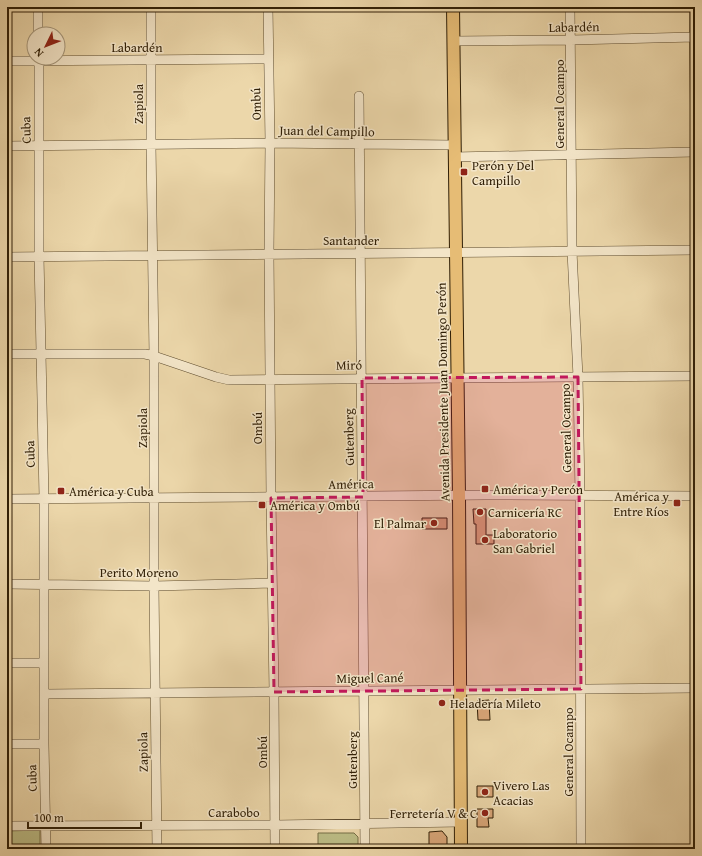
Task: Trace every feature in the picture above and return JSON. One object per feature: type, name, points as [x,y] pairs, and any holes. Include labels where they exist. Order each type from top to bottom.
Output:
[{"type":"main road","name":"Avenida Presidente Juan Domingo Perón","points":[[453,7],[459,495],[461,849]]},
{"type":"street","points":[[38,7],[38,26]]},
{"type":"street","name":"Zapiola","points":[[151,7],[157,849]]},
{"type":"street","name":"Ombú","points":[[268,7],[271,498],[276,849]]},
{"type":"street","name":"General Ocampo","points":[[570,7],[572,251],[578,377],[580,496],[582,849]]},
{"type":"street","points":[[694,7],[695,105]]},
{"type":"street","name":"Labardén","points":[[453,41],[695,37]]},
{"type":"street","name":"Labardén","points":[[66,59],[151,60],[268,58]]},
{"type":"street","name":"Labardén","points":[[7,61],[26,60]]},
{"type":"street","name":"Cuba","points":[[39,66],[39,256],[44,498],[44,744],[46,849]]},
{"type":"street","name":"Gutenberg","points":[[359,96],[365,849]]},
{"type":"street","name":"Juan del Campillo","points":[[7,146],[270,143],[360,145],[454,151],[572,154],[695,152]]},
{"type":"street","name":"Santander","points":[[7,257],[153,254],[695,250]]},
{"type":"street","name":"Miró","points":[[7,354],[145,354],[229,380],[695,376]]},
{"type":"street","name":"América","points":[[7,499],[271,498],[459,495],[695,496]]},
{"type":"street","name":"Perito Moreno","points":[[7,584],[154,586],[272,582]]},
{"type":"street","points":[[7,663],[44,663]]},
{"type":"street","name":"Miguel Cané","points":[[45,694],[695,688]]},
{"type":"street","points":[[7,744],[44,744]]},
{"type":"street","name":"Carabobo","points":[[7,826],[275,825],[460,822]]},
{"type":"highlighted area","points":[[578,377],[581,689],[274,692],[271,498],[363,497],[362,378]]},
{"type":"green space","points":[[40,830],[40,849],[7,849],[7,831]]},
{"type":"green space","points":[[318,833],[354,833],[358,837],[358,849],[318,849]]},
{"type":"building","points":[[473,509],[486,509],[486,535],[494,535],[494,544],[476,544],[476,524],[474,524]]},
{"type":"building","name":"El Palmar","points":[[422,518],[447,518],[447,529],[422,529]]},
{"type":"building","points":[[489,700],[490,720],[478,720],[477,701]]},
{"type":"building","name":"Vivero Las Acacias","points":[[477,786],[493,786],[493,797],[477,797]]},
{"type":"building","points":[[477,809],[493,809],[493,818],[488,818],[489,827],[477,827]]},
{"type":"building","points":[[442,831],[447,837],[447,847],[429,847],[429,832]]},
{"type":"place","name":"Perón y Del Campillo","points":[[464,172]]},
{"type":"place","name":"América y Perón","points":[[485,489]]},
{"type":"place","name":"América y Cuba","points":[[61,491]]},
{"type":"place","name":"América y Entre Ríos","points":[[677,503]]},
{"type":"place","name":"América y Ombú","points":[[262,505]]},
{"type":"place","name":"Carnicería RC","points":[[480,512]]},
{"type":"place","name":"El Palmar","points":[[434,523]]},
{"type":"place","name":"Laboratorio San Gabriel","points":[[485,540]]},
{"type":"place","name":"Heladería Mileto","points":[[442,703]]},
{"type":"place","name":"Vivero Las Acacias","points":[[485,792]]},
{"type":"place","name":"Ferretería V & C","points":[[485,813]]}]
